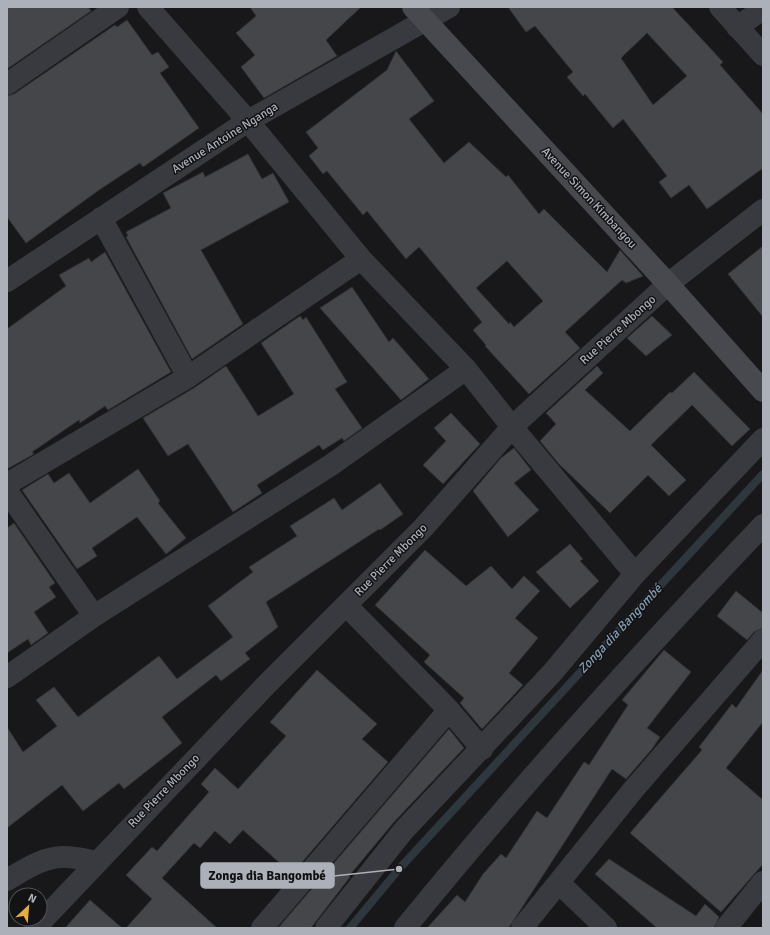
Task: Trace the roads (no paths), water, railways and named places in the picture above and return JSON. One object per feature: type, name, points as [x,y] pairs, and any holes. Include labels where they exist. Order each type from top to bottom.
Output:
[{"type":"street","points":[[7,84],[118,7]]},
{"type":"street","points":[[148,7],[248,121],[361,259],[466,369],[512,427],[635,574]]},
{"type":"street","name":"Avenue Antoine Nganga","points":[[7,281],[248,121],[420,14],[450,7]]},
{"type":"street","points":[[720,7],[763,55]]},
{"type":"street","points":[[737,27],[763,9]]},
{"type":"street","name":"Avenue Simon Kimbangou","points":[[420,14],[668,284],[763,391]]},
{"type":"street","name":"Rue Pierre Mbongo","points":[[35,928],[346,605],[424,527],[512,427],[668,284],[763,210]]},
{"type":"street","points":[[101,218],[188,377]]},
{"type":"street","points":[[7,484],[188,377],[361,259]]},
{"type":"street","points":[[7,677],[94,616],[331,465],[466,369]]},
{"type":"street","points":[[326,928],[404,830],[552,673],[635,574],[763,439]]},
{"type":"street","points":[[7,491],[94,616]]},
{"type":"street","points":[[405,928],[482,834],[670,622],[763,525]]},
{"type":"street","points":[[346,605],[449,710],[482,749]]},
{"type":"street","points":[[522,928],[633,790],[763,640]]},
{"type":"street","points":[[262,928],[449,710]]},
{"type":"street","points":[[7,880],[29,867],[51,858],[65,857],[97,862]]},
{"type":"street","points":[[726,928],[763,882]]},
{"type":"street","points":[[559,883],[606,928]]},
{"type":"waterway","name":"Zonga dia Bangombé","points":[[350,928],[399,869],[763,474]]},
{"type":"place","name":"Zonga dia Bangombé","points":[[399,869]]}]
